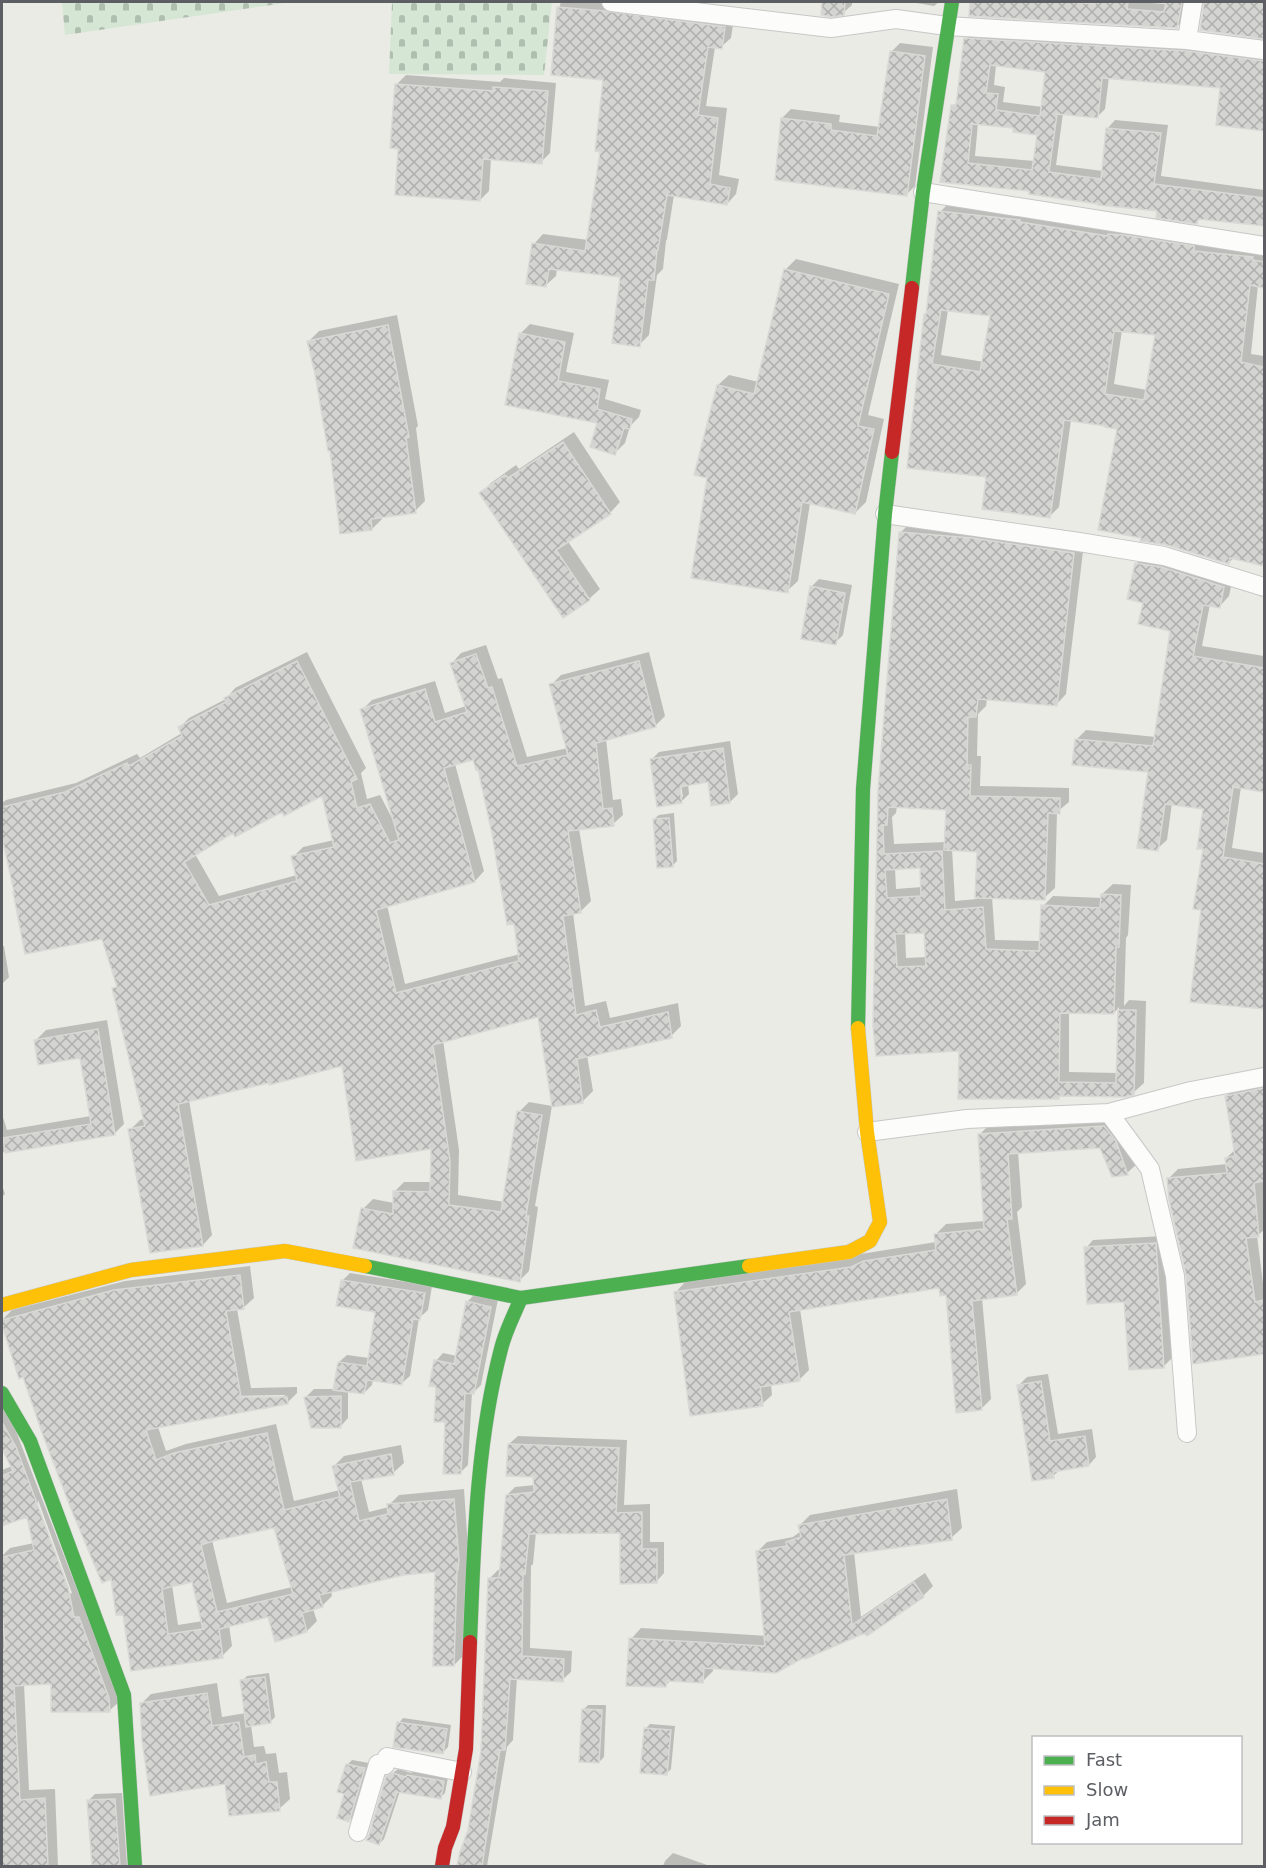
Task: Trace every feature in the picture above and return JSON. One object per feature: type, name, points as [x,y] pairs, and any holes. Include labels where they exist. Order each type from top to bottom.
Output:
[{"type":"street","points":[[611,2],[831,28],[896,19],[947,26],[1187,40],[1264,50]]},
{"type":"street","points":[[2,1305],[131,1270],[285,1251],[415,1275],[521,1298],[849,1252],[870,1241],[880,1222],[867,1131],[858,1026],[863,789],[885,514],[923,192],[952,2]]},
{"type":"street","points":[[1187,40],[1193,2]]},
{"type":"street","points":[[923,192],[1264,246]]},
{"type":"street","points":[[885,514],[1164,556],[1264,587]]},
{"type":"street","points":[[867,1131],[967,1119],[1109,1113],[1191,1091],[1264,1077]]},
{"type":"street","points":[[1109,1113],[1150,1169],[1175,1276],[1187,1433]]},
{"type":"street","points":[[442,1866],[445,1848],[453,1827],[466,1749],[473,1574],[482,1444],[501,1348],[521,1298]]},
{"type":"street","points":[[2,1393],[30,1441],[124,1695],[135,1866]]},
{"type":"street","points":[[358,1832],[378,1764],[385,1765],[387,1757],[462,1772]]},
{"type":"green space","points":[[62,2],[292,2],[65,35]]},
{"type":"green space","points":[[392,2],[552,2],[544,75],[389,74]]},
{"type":"building","points":[[822,2],[845,2],[844,15],[831,17],[821,15]]},
{"type":"building","points":[[970,2],[1095,4],[1095,2],[1128,2],[1127,9],[1164,12],[1166,2],[1182,2],[1177,28],[969,16]]},
{"type":"building","points":[[1204,2],[1264,2],[1264,39],[1200,30]]},
{"type":"building","points":[[557,7],[725,27],[722,49],[708,47],[698,115],[718,118],[710,184],[730,188],[727,205],[667,195],[654,280],[648,280],[640,347],[612,343],[620,277],[549,269],[546,287],[526,284],[532,243],[585,251],[600,152],[595,151],[603,80],[551,75]]},
{"type":"building","points":[[964,38],[1186,51],[1264,61],[1264,131],[1216,125],[1220,88],[1102,78],[1098,118],[1057,114],[1049,172],[1101,179],[1106,128],[1161,133],[1154,184],[1264,198],[1264,226],[1198,219],[1197,224],[1156,218],[1157,211],[1098,205],[1029,194],[1029,191],[940,182],[951,105],[956,105]],"holes":[[[990,65],[1045,72],[1040,116],[996,110],[998,94],[986,93]],[[972,124],[1013,128],[1013,132],[1037,135],[1032,170],[968,163]]]},
{"type":"building","points":[[890,51],[925,56],[907,196],[775,180],[781,118],[831,124],[831,130],[877,136]]},
{"type":"building","points":[[395,84],[493,91],[493,87],[548,91],[542,164],[483,159],[480,201],[395,195],[398,149],[390,148]]},
{"type":"building","points":[[938,211],[1020,220],[1020,222],[1108,236],[1108,234],[1124,235],[1194,246],[1194,251],[1253,257],[1252,260],[1264,262],[1264,288],[1250,285],[1241,362],[1264,367],[1264,566],[1230,558],[1229,564],[1167,545],[1140,541],[1141,538],[1098,530],[1117,429],[1064,420],[1050,518],[982,509],[986,477],[907,468],[924,314],[926,314]],"holes":[[[941,310],[990,316],[980,372],[932,364]],[[1114,331],[1155,335],[1144,400],[1105,394]]]},
{"type":"building","points":[[784,269],[889,294],[858,426],[874,429],[855,514],[802,502],[788,593],[691,578],[707,478],[694,475],[717,385],[754,394]]},
{"type":"building","points":[[388,325],[409,437],[406,438],[416,513],[371,519],[372,530],[340,534],[330,451],[328,451],[307,341]]},
{"type":"building","points":[[519,333],[565,342],[558,381],[600,389],[597,409],[632,419],[630,429],[624,428],[615,455],[590,447],[597,423],[505,405]]},
{"type":"building","points":[[563,442],[611,514],[556,550],[590,600],[563,618],[479,493],[505,475],[508,478]]},
{"type":"building","points":[[899,532],[972,538],[1074,553],[1057,706],[978,699],[976,717],[968,717],[967,765],[971,765],[970,796],[1060,798],[1060,814],[1048,813],[1045,900],[975,898],[977,852],[944,850],[946,810],[888,807],[887,825],[883,825],[884,854],[942,851],[945,910],[983,907],[986,949],[1039,951],[1041,905],[1100,908],[1101,894],[1121,895],[1119,947],[1116,947],[1114,1014],[1060,1013],[1059,1082],[1116,1083],[1118,1010],[1136,1010],[1134,1095],[1124,1097],[1059,1096],[1059,1099],[958,1099],[959,1051],[876,1056],[873,1026],[878,790]],"holes":[[[920,868],[921,896],[887,898],[885,870]],[[924,933],[926,966],[897,967],[895,934]]]},
{"type":"building","points":[[1135,563],[1161,567],[1224,587],[1220,608],[1203,605],[1193,656],[1264,668],[1264,792],[1233,787],[1223,857],[1264,864],[1264,1009],[1190,1002],[1201,910],[1193,909],[1203,849],[1197,849],[1203,809],[1165,804],[1158,851],[1137,848],[1148,772],[1072,765],[1075,739],[1153,746],[1170,631],[1138,624],[1143,603],[1127,599]]},
{"type":"building","points":[[810,586],[845,593],[836,645],[801,639]]},
{"type":"building","points":[[476,654],[488,688],[492,687],[517,766],[568,755],[549,684],[639,661],[656,727],[596,743],[603,809],[612,808],[614,826],[568,831],[581,913],[563,916],[576,1015],[596,1010],[600,1027],[668,1012],[672,1038],[577,1059],[583,1103],[552,1107],[538,1017],[433,1045],[450,1161],[449,1205],[501,1212],[517,1111],[542,1115],[526,1216],[529,1216],[520,1282],[353,1248],[361,1208],[393,1214],[393,1191],[430,1192],[431,1149],[356,1161],[342,1066],[269,1085],[269,1083],[178,1104],[203,1246],[150,1253],[128,1129],[145,1126],[112,988],[117,987],[102,939],[25,954],[2,837],[2,807],[65,792],[127,763],[129,766],[182,736],[178,727],[226,702],[224,698],[297,661],[357,779],[351,782],[357,808],[370,804],[390,843],[399,840],[360,709],[425,689],[435,722],[467,712],[450,663]],"holes":[[[473,760],[476,770],[478,769],[492,834],[507,925],[514,924],[519,961],[396,993],[376,910],[475,882],[444,768]],[[322,796],[334,847],[291,856],[297,881],[209,905],[184,862],[233,833],[235,837],[282,812],[284,816]]]},
{"type":"building","points":[[723,748],[730,803],[711,806],[708,782],[680,787],[682,803],[657,807],[650,759]]},
{"type":"building","points":[[669,818],[673,867],[657,868],[653,819]]},
{"type":"building","points":[[98,1029],[115,1135],[5,1153],[3,1138],[91,1124],[80,1058],[38,1065],[34,1040]]},
{"type":"building","points":[[1264,1088],[1264,1181],[1254,1183],[1259,1237],[1246,1238],[1255,1302],[1264,1300],[1264,1354],[1193,1364],[1186,1275],[1169,1200],[1167,1178],[1227,1173],[1225,1158],[1235,1156],[1225,1096]]},
{"type":"building","points":[[1104,1126],[1116,1141],[1128,1175],[1112,1177],[1100,1148],[1008,1154],[1012,1219],[1007,1219],[1017,1295],[972,1301],[982,1410],[956,1413],[946,1295],[940,1296],[939,1288],[789,1312],[800,1381],[760,1387],[763,1406],[690,1416],[674,1292],[851,1267],[864,1261],[936,1250],[934,1234],[984,1229],[978,1134]]},
{"type":"building","points":[[1156,1243],[1164,1368],[1129,1370],[1124,1302],[1087,1304],[1084,1247]]},
{"type":"building","points":[[240,1275],[244,1309],[226,1311],[241,1397],[287,1397],[288,1404],[146,1430],[156,1460],[174,1453],[267,1433],[284,1510],[340,1497],[332,1466],[391,1454],[394,1475],[350,1482],[359,1521],[388,1514],[387,1504],[454,1499],[459,1560],[454,1666],[433,1666],[435,1572],[404,1575],[319,1595],[323,1607],[302,1613],[307,1632],[275,1642],[268,1617],[219,1629],[223,1658],[131,1671],[123,1615],[116,1615],[111,1579],[102,1583],[71,1509],[23,1377],[19,1379],[2,1325],[2,1320],[114,1290]],"holes":[[[274,1528],[293,1594],[217,1612],[201,1545]],[[192,1582],[203,1629],[168,1634],[162,1589]]]},
{"type":"building","points":[[341,1280],[425,1293],[420,1320],[413,1319],[402,1385],[367,1380],[364,1394],[333,1390],[338,1362],[367,1366],[375,1312],[336,1306]]},
{"type":"building","points":[[466,1301],[491,1307],[474,1394],[465,1393],[461,1474],[443,1474],[445,1422],[434,1422],[436,1387],[429,1386],[434,1360],[454,1364]]},
{"type":"building","points":[[1041,1381],[1050,1441],[1085,1436],[1089,1466],[1053,1472],[1054,1478],[1032,1481],[1017,1385]]},
{"type":"building","points":[[341,1396],[341,1428],[311,1428],[304,1397]]},
{"type":"building","points":[[2,1422],[16,1447],[68,1587],[74,1617],[79,1617],[109,1698],[110,1712],[51,1712],[51,1684],[14,1686],[20,1800],[45,1798],[48,1866],[2,1866],[2,1650],[5,1649],[2,1618],[2,1557],[34,1550],[27,1517],[2,1526],[2,1476],[13,1471],[2,1449]]},
{"type":"building","points":[[508,1444],[619,1448],[616,1513],[642,1512],[642,1549],[657,1549],[657,1583],[620,1584],[620,1533],[529,1534],[525,1574],[523,1573],[522,1656],[564,1659],[563,1682],[510,1679],[505,1750],[500,1750],[482,1866],[457,1866],[468,1830],[481,1751],[488,1578],[499,1578],[506,1495],[534,1492],[533,1477],[506,1476]]},
{"type":"building","points":[[947,1499],[952,1540],[844,1555],[852,1625],[914,1582],[924,1597],[867,1636],[865,1633],[805,1659],[805,1657],[776,1673],[704,1668],[703,1683],[667,1681],[666,1687],[626,1686],[629,1638],[765,1646],[756,1551],[787,1546],[786,1542],[801,1537],[798,1525]]},
{"type":"building","points":[[265,1677],[271,1723],[246,1727],[240,1680]]},
{"type":"building","points":[[207,1693],[212,1726],[239,1722],[244,1757],[255,1755],[256,1764],[266,1762],[269,1782],[277,1782],[280,1811],[229,1816],[225,1784],[150,1796],[142,1741],[140,1703]]},
{"type":"building","points":[[582,1709],[602,1710],[599,1763],[579,1762]]},
{"type":"building","points":[[397,1722],[447,1729],[443,1754],[393,1747]]},
{"type":"building","points":[[644,1728],[671,1730],[667,1775],[640,1773]]},
{"type":"building","points":[[346,1764],[365,1768],[349,1822],[337,1818],[344,1794],[337,1792]]},
{"type":"building","points":[[392,1773],[406,1777],[407,1775],[444,1781],[441,1799],[397,1792],[379,1845],[366,1840],[386,1776]]},
{"type":"building","points":[[115,1799],[120,1866],[92,1866],[87,1800]]},
{"type":"traffic: fast","points":[[912,288],[923,192],[952,2]]},
{"type":"traffic: fast","points":[[858,1028],[863,789],[892,452]]},
{"type":"traffic: fast","points":[[365,1266],[521,1298],[749,1266]]},
{"type":"traffic: fast","points":[[470,1642],[478,1495],[486,1421],[503,1343],[521,1298]]},
{"type":"traffic: fast","points":[[2,1393],[30,1441],[124,1695],[135,1866]]},
{"type":"traffic: slow","points":[[749,1266],[849,1252],[870,1241],[880,1222],[867,1132],[858,1028]]},
{"type":"traffic: slow","points":[[2,1305],[131,1270],[285,1251],[365,1266]]},
{"type":"traffic: jam","points":[[892,452],[912,288]]},
{"type":"traffic: jam","points":[[442,1866],[445,1848],[453,1827],[466,1749],[470,1642]]}]
